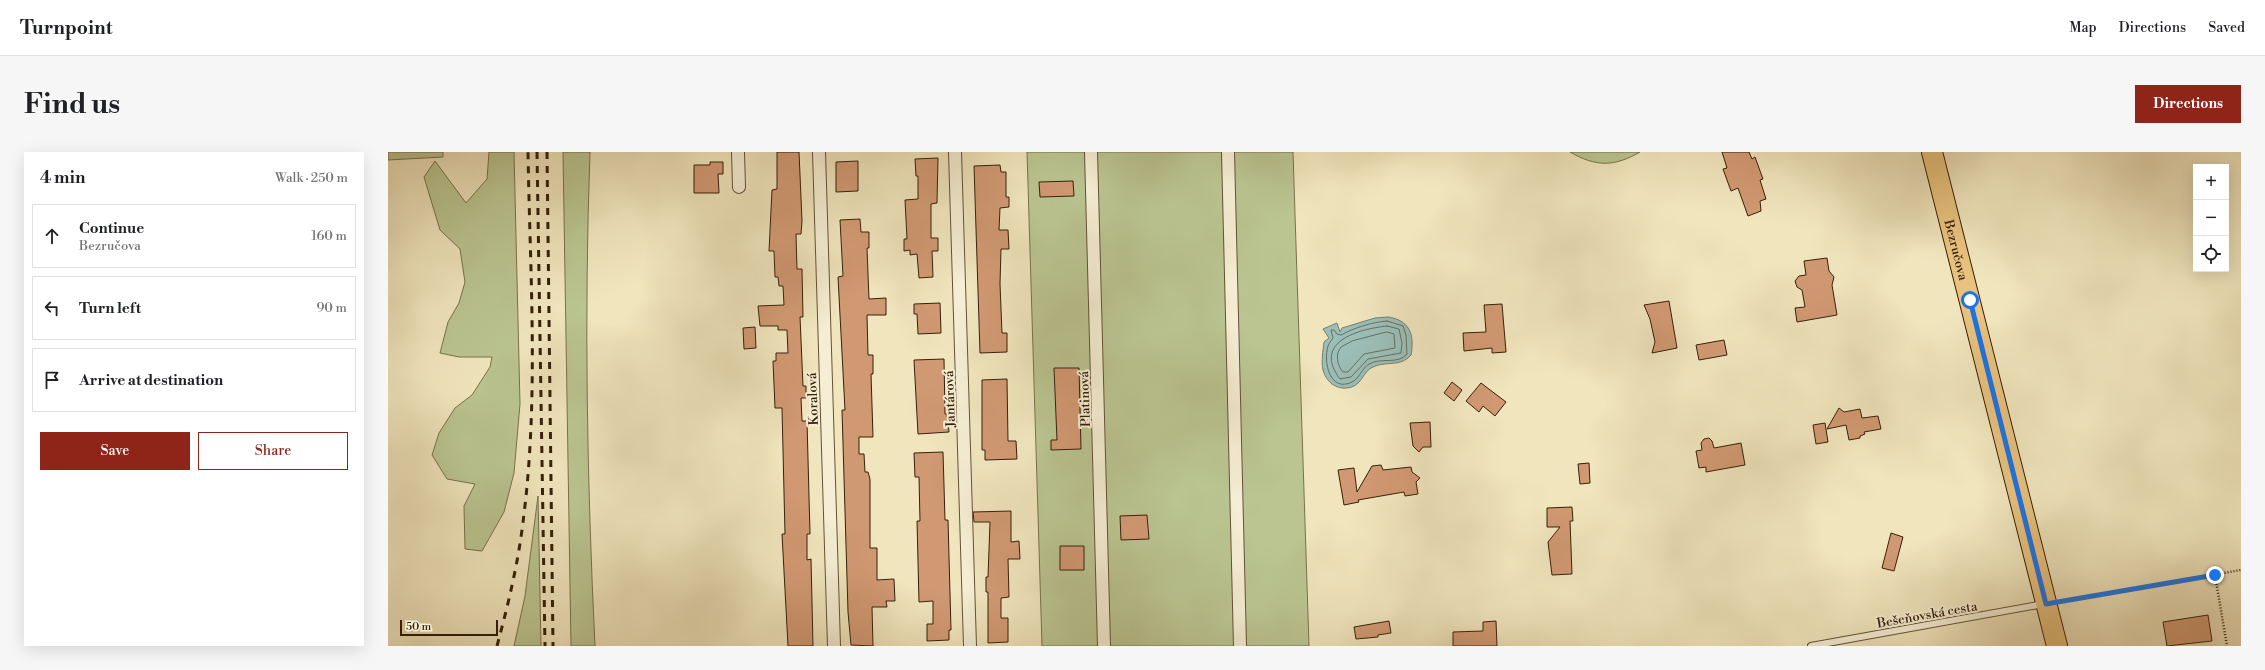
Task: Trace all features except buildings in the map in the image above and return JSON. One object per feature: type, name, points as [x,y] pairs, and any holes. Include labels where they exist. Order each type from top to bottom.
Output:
[{"type":"main road","name":"Bezručova","points":[[1932,152],[2057,646]]},
{"type":"street","points":[[738,152],[739,187]]},
{"type":"street","name":"Koralová","points":[[819,152],[834,646]]},
{"type":"street","name":"Jantárová","points":[[955,152],[970,646]]},
{"type":"street","name":"Platinová","points":[[1091,152],[1104,646]]},
{"type":"street","points":[[1228,152],[1240,646]]},
{"type":"lane","name":"Bešeňovská cesta","points":[[1812,646],[2046,604]]},
{"type":"path","points":[[2046,604],[2241,570]]},
{"type":"path","points":[[2215,575],[2227,646]]},
{"type":"green space","points":[[388,152],[443,152],[443,157],[388,160]]},
{"type":"green space","points":[[489,152],[514,152],[520,404],[514,473],[504,512],[482,551],[465,549],[464,506],[475,484],[447,479],[432,455],[439,433],[455,408],[472,395],[490,367],[492,357],[459,357],[440,353],[448,322],[459,303],[465,282],[460,249],[440,230],[424,177],[435,161],[466,203],[487,179]]},
{"type":"green space","points":[[563,152],[590,152],[587,275],[587,399],[595,646],[571,646]]},
{"type":"green space","points":[[1027,152],[1293,152],[1309,646],[1042,646]]},
{"type":"green space","points":[[1570,152],[1640,152],[1631,157],[1613,163],[1597,163],[1579,157]]},
{"type":"green space","points":[[538,496],[541,646],[514,646],[525,596]]},
{"type":"water","points":[[1388,317],[1401,321],[1409,329],[1412,341],[1411,355],[1407,359],[1397,363],[1382,364],[1371,368],[1359,382],[1349,388],[1340,388],[1331,383],[1325,375],[1322,367],[1324,342],[1329,338],[1323,329],[1337,323],[1340,332],[1342,328],[1375,318]]},
{"type":"railway","points":[[497,646],[521,538],[528,476],[531,430],[532,291],[528,152]]},
{"type":"railway","points":[[537,152],[545,646]]},
{"type":"railway","points":[[547,152],[553,646]]},
{"type":"route","points":[[1970,300],[2046,604],[2215,575]]}]
